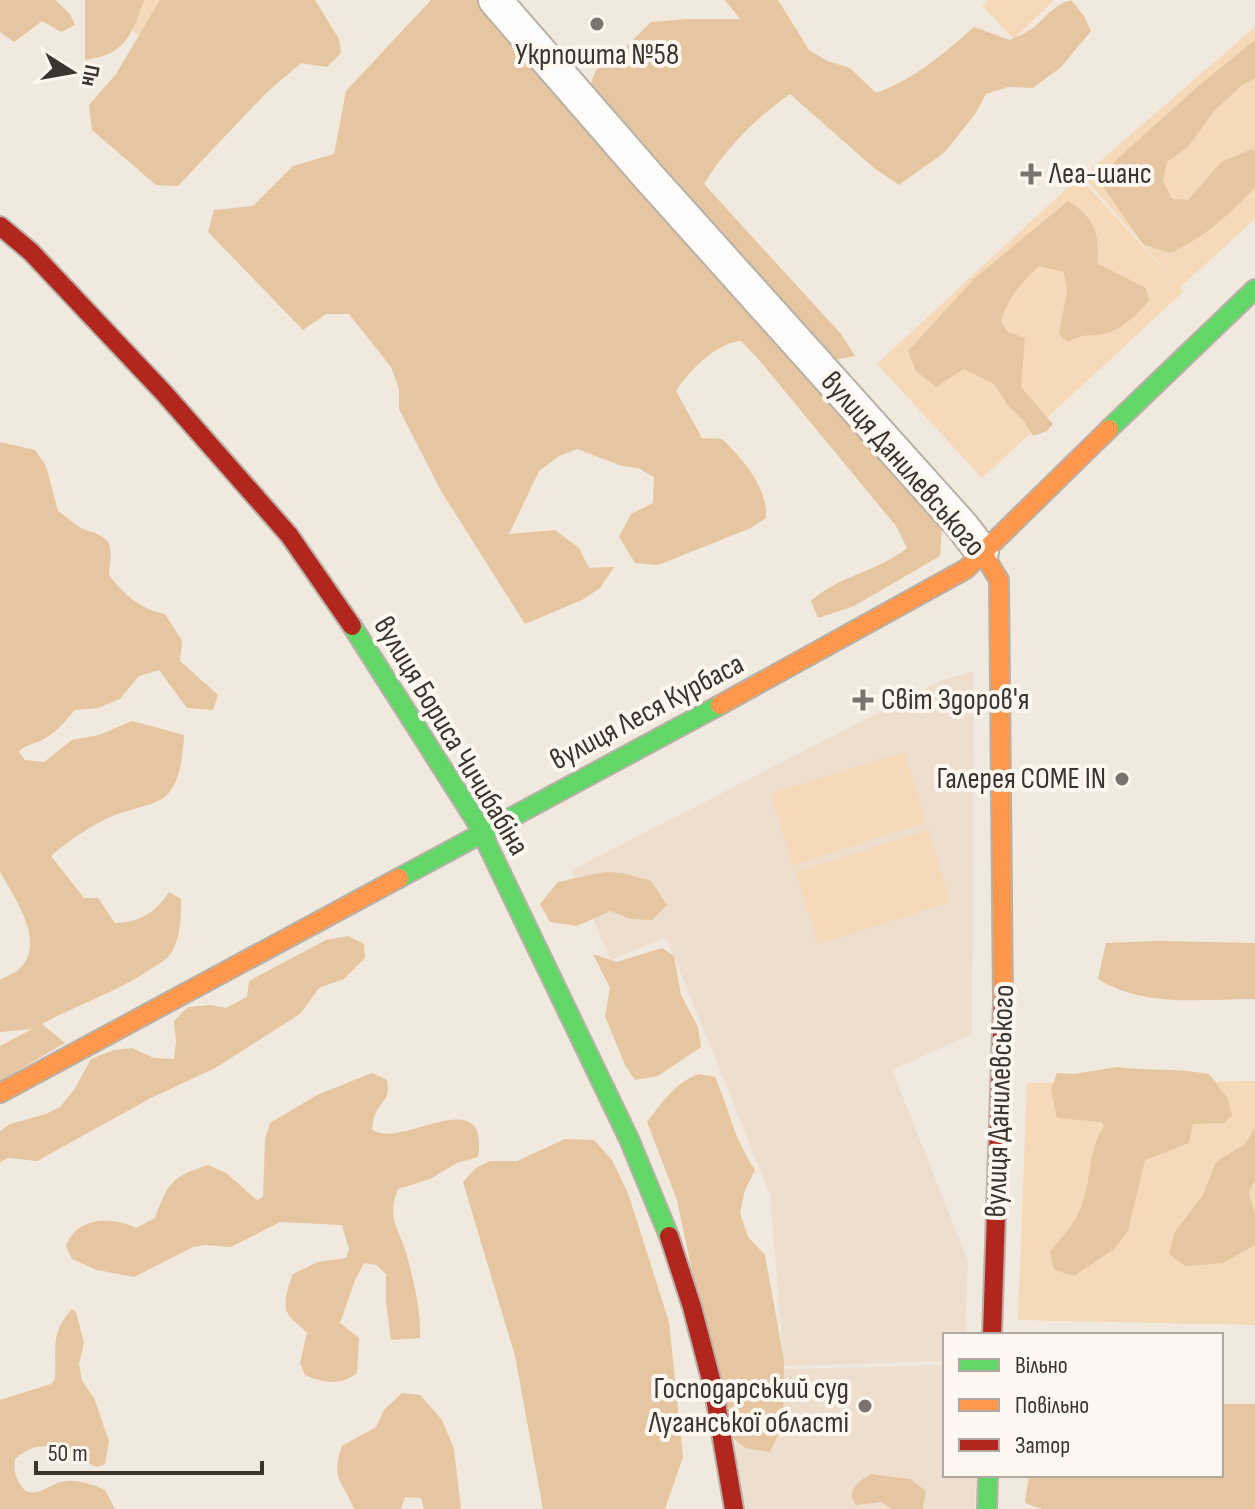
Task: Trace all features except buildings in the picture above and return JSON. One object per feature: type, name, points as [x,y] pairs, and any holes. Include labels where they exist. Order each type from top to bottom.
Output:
[{"type":"street","name":"вулиця Данилевського","points":[[495,0],[648,176],[963,527],[999,580],[1005,922],[992,1333]]},
{"type":"street","name":"вулиця Бориса Чичибабіна","points":[[0,226],[31,252],[164,393],[289,535],[384,673],[483,833],[663,1217],[692,1307],[714,1391],[734,1509]]},
{"type":"street","name":"вулиця Леся Курбаса","points":[[0,1093],[966,569],[1255,289]]},
{"type":"street","points":[[987,1509],[988,1477]]},
{"type":"shaded area","points":[[0,0],[55,0],[70,14],[75,25],[61,32],[42,21],[14,42],[0,32]]},
{"type":"shaded area","points":[[85,0],[144,0],[125,41],[110,53],[85,60]]},
{"type":"shaded area","points":[[97,0],[179,0],[143,39]]},
{"type":"shaded area","points":[[160,0],[315,0],[339,39],[341,53],[327,67],[301,63],[266,93],[178,186],[156,185],[92,130],[89,105],[116,74]]},
{"type":"shaded area","points":[[431,0],[478,0],[525,57],[942,524],[940,556],[854,606],[818,618],[811,601],[822,592],[884,563],[907,548],[896,526],[741,341],[713,352],[676,391],[702,438],[722,439],[746,465],[763,496],[766,518],[751,528],[658,565],[635,563],[619,537],[631,514],[653,503],[654,477],[638,468],[622,466],[577,449],[559,456],[539,471],[509,534],[555,530],[579,548],[589,568],[614,567],[600,588],[582,600],[525,624],[441,491],[399,409],[399,389],[391,367],[349,314],[326,314],[303,330],[208,232],[214,210],[253,206],[293,166],[334,154],[346,91]]},
{"type":"shaded area","points":[[725,0],[778,0],[809,50],[827,61],[850,68],[876,93],[916,73],[974,27],[1010,40],[1071,0],[1091,31],[1061,67],[1033,88],[1008,87],[986,94],[975,114],[945,152],[899,185],[874,168],[790,94],[742,134],[722,158],[704,184],[841,334],[855,356],[828,361],[585,98],[596,70],[617,56],[651,22],[740,19]]},
{"type":"shaded area","points":[[988,0],[1054,0],[1014,39],[982,6]]},
{"type":"shaded area","points":[[1255,27],[1255,219],[1180,287],[1184,291],[982,478],[877,364],[1079,177],[1175,281],[1083,176]]},
{"type":"shaded area","points":[[1255,40],[1255,78],[1241,86],[1214,111],[1188,147],[1167,162],[1163,181],[1172,199],[1188,200],[1221,162],[1252,149],[1255,150],[1255,187],[1216,224],[1182,247],[1170,253],[1143,244],[1099,181],[1113,163],[1197,87]]},
{"type":"shaded area","points":[[1068,201],[1084,213],[1093,227],[1097,263],[1146,288],[1149,301],[1119,328],[1068,342],[1059,334],[1067,292],[1064,272],[1039,266],[1021,285],[1007,305],[1001,322],[1008,332],[1025,338],[1021,387],[1053,424],[1047,431],[1033,436],[994,384],[964,369],[936,387],[916,371],[908,351],[975,278]]},
{"type":"shaded area","points":[[0,442],[35,450],[46,466],[58,511],[79,527],[107,541],[111,550],[109,575],[133,600],[165,614],[182,641],[180,661],[218,695],[213,710],[187,708],[159,670],[139,676],[120,699],[98,708],[75,710],[53,733],[19,752],[25,760],[44,762],[72,740],[99,735],[132,721],[184,735],[178,774],[167,795],[98,823],[51,856],[84,898],[98,898],[115,923],[146,915],[169,892],[181,899],[181,914],[178,938],[167,958],[126,984],[42,1024],[65,1043],[0,1081],[0,1046],[32,1029],[0,1032],[0,980],[17,971],[26,960],[30,948],[26,921],[0,872]]},
{"type":"shaded area","points":[[974,671],[972,1034],[892,1070],[968,1261],[965,1333],[943,1333],[943,1361],[784,1366],[770,1194],[666,937],[611,960],[572,870],[940,681]]},
{"type":"shaded area","points":[[904,752],[926,822],[793,865],[771,794]]},
{"type":"shaded area","points":[[928,830],[950,902],[818,944],[796,872]]},
{"type":"shaded area","points":[[605,872],[623,873],[651,881],[667,905],[652,920],[631,919],[610,911],[577,926],[550,922],[540,904],[558,882]]},
{"type":"shaded area","points":[[348,936],[364,944],[365,958],[344,979],[319,988],[300,1014],[215,1068],[151,1098],[37,1161],[8,1158],[0,1162],[0,1131],[10,1124],[60,1107],[74,1090],[91,1059],[114,1050],[132,1048],[154,1058],[174,1059],[174,1021],[188,1007],[211,1005],[226,1008],[247,997],[249,981],[326,940]]},
{"type":"shaded area","points":[[1106,943],[1255,943],[1255,999],[1154,998],[1116,988],[1098,979]]},
{"type":"shaded area","points":[[662,948],[674,956],[681,995],[698,1027],[701,1047],[658,1076],[635,1080],[625,1065],[605,1016],[610,988],[593,954],[617,962]]},
{"type":"shaded area","points":[[1117,1067],[1209,1074],[1228,1099],[1232,1116],[1224,1123],[1193,1124],[1189,1143],[1145,1160],[1128,1231],[1114,1249],[1074,1276],[1054,1270],[1050,1252],[1079,1211],[1095,1144],[1104,1126],[1101,1122],[1057,1118],[1051,1090],[1057,1073],[1074,1074]]},
{"type":"shaded area","points":[[372,1073],[387,1080],[388,1087],[372,1129],[385,1134],[457,1119],[470,1123],[478,1134],[478,1157],[457,1163],[430,1179],[398,1189],[395,1199],[393,1216],[414,1286],[420,1338],[391,1340],[386,1274],[376,1265],[364,1263],[340,1323],[359,1338],[357,1373],[345,1380],[332,1382],[305,1375],[300,1363],[307,1333],[288,1314],[287,1294],[293,1274],[318,1262],[346,1258],[349,1249],[342,1225],[280,1222],[231,1247],[193,1247],[134,1277],[97,1270],[72,1259],[66,1246],[78,1229],[86,1224],[106,1221],[136,1228],[155,1218],[172,1183],[186,1173],[208,1165],[226,1173],[257,1200],[263,1197],[265,1139],[270,1123],[317,1095]]},
{"type":"shaded area","points":[[699,1074],[715,1077],[737,1135],[755,1170],[745,1190],[740,1213],[748,1237],[765,1255],[784,1360],[783,1424],[770,1452],[746,1448],[726,1433],[677,1200],[647,1122],[676,1088]]},
{"type":"shaded area","points":[[1255,1081],[1255,1325],[1018,1320],[1027,1083]]},
{"type":"shaded area","points":[[1255,1128],[1255,1180],[1249,1193],[1255,1215],[1255,1245],[1223,1263],[1185,1266],[1169,1254],[1174,1233],[1203,1195],[1216,1162],[1245,1144]]},
{"type":"shaded area","points":[[565,1139],[594,1140],[612,1160],[628,1193],[669,1322],[683,1457],[665,1509],[543,1509],[515,1356],[463,1182],[476,1168],[490,1161],[517,1161]]},
{"type":"shaded area","points":[[72,1309],[76,1312],[84,1343],[79,1364],[82,1381],[94,1398],[109,1441],[105,1464],[97,1467],[46,1446],[26,1451],[15,1459],[15,1472],[20,1484],[30,1492],[67,1481],[96,1486],[105,1490],[115,1509],[0,1509],[0,1400],[51,1384],[55,1379],[57,1334]]},
{"type":"shaded area","points":[[943,1365],[943,1477],[976,1477],[975,1509],[741,1509],[729,1371]]},
{"type":"shaded area","points":[[402,1393],[420,1395],[442,1420],[454,1449],[461,1509],[424,1509],[421,1498],[405,1497],[401,1509],[354,1509],[339,1479],[337,1466],[342,1446],[376,1427],[384,1410]]},
{"type":"shaded area","points":[[1223,1404],[1255,1404],[1255,1509],[1042,1509],[1025,1503],[1029,1477],[1223,1477]]},
{"type":"shaded area","points":[[871,1474],[910,1479],[926,1491],[923,1509],[892,1509],[881,1502],[856,1505],[853,1491]]},
{"type":"traffic: fast","points":[[1109,429],[1255,289]]},
{"type":"traffic: fast","points":[[352,626],[476,821],[629,1139],[669,1236]]},
{"type":"traffic: fast","points":[[399,878],[720,705]]},
{"type":"traffic: fast","points":[[987,1509],[988,1477]]},
{"type":"traffic: slow","points":[[720,705],[966,569],[1109,429]]},
{"type":"traffic: slow","points":[[982,552],[999,580],[1003,1001]]},
{"type":"traffic: slow","points":[[0,1093],[399,878]]},
{"type":"traffic: jam","points":[[0,226],[31,252],[164,393],[289,535],[352,626]]},
{"type":"traffic: jam","points":[[992,1333],[1003,1001]]},
{"type":"traffic: jam","points":[[669,1236],[714,1391],[734,1509]]},
{"type":"place","name":"Укрпошта №58","points":[[597,24]]},
{"type":"place","name":"Леа-шанс","points":[[1031,174]]},
{"type":"place","name":"Світ Здоров'я","points":[[863,700]]},
{"type":"place","name":"Галерея COME IN","points":[[1122,779]]},
{"type":"place","name":"Господарський суд Луганської області","points":[[865,1406]]}]
